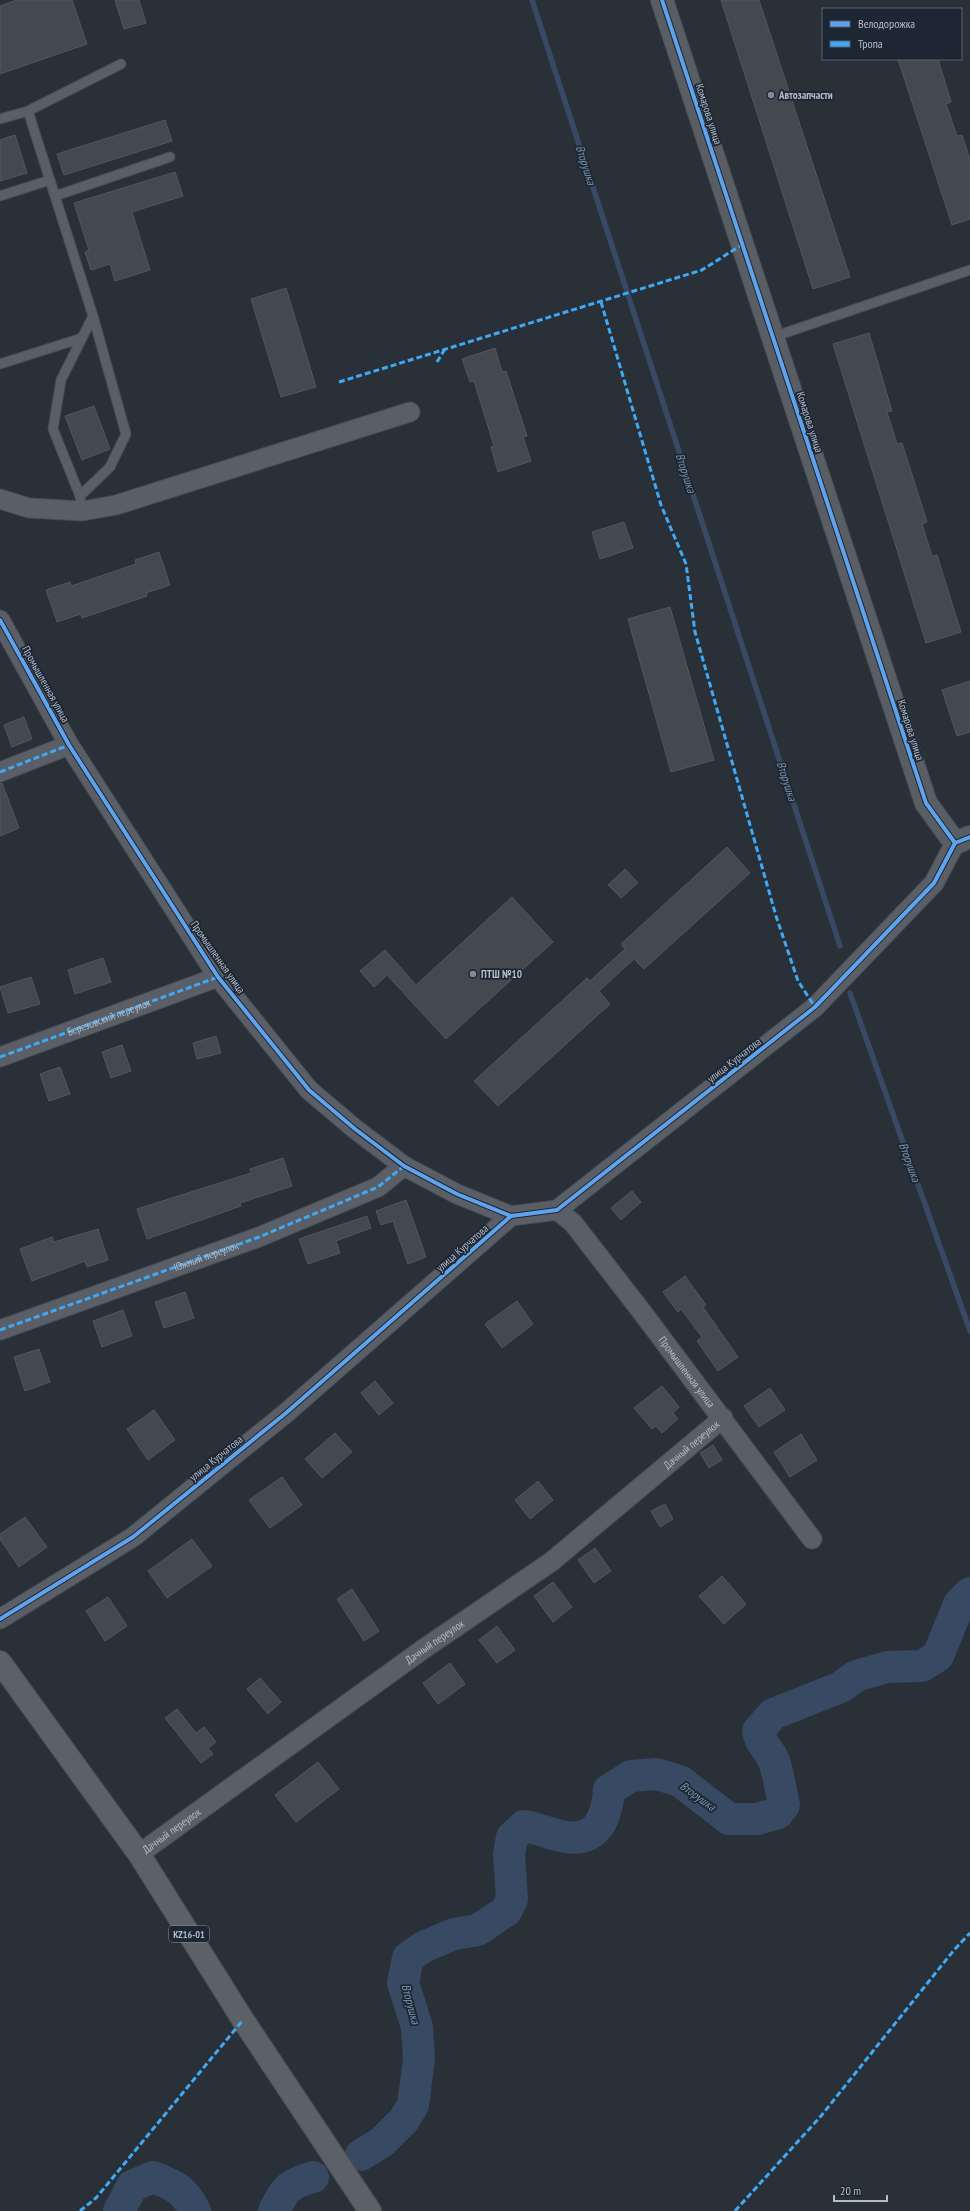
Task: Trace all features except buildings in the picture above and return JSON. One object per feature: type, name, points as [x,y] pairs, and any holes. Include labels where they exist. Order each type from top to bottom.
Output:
[{"type":"main road","name":"KZ16-01","points":[[0,1662],[139,1854],[243,2020],[370,2211]]},
{"type":"street","name":"Комарова улица","points":[[662,0],[926,803],[962,840]]},
{"type":"street","points":[[0,499],[29,508],[81,504],[116,505],[410,412]]},
{"type":"street","name":"Промышленная улица","points":[[0,620],[69,745],[218,977],[309,1090],[355,1129],[404,1166],[457,1194],[511,1216]]},
{"type":"street","points":[[0,772],[69,745]]},
{"type":"street","name":"улица Курчатова","points":[[557,1210],[815,1007],[934,883],[962,840]]},
{"type":"street","name":"Березовский переулок","points":[[0,1057],[218,977]]},
{"type":"street","name":"Южный переулок","points":[[0,1330],[259,1237],[378,1187],[404,1166]]},
{"type":"street","points":[[511,1216],[557,1210]]},
{"type":"street","name":"Промышленная улица","points":[[557,1210],[573,1223],[723,1418],[812,1539]]},
{"type":"street","name":"улица Курчатова","points":[[0,1619],[133,1537],[286,1413],[511,1216]]},
{"type":"street","name":"Дачный переулок","points":[[139,1854],[416,1655],[551,1562],[723,1418]]},
{"type":"lane","points":[[0,119],[28,111],[121,64]]},
{"type":"lane","points":[[28,111],[93,316],[126,434],[110,467],[81,504]]},
{"type":"lane","points":[[55,196],[170,157]]},
{"type":"lane","points":[[0,196],[50,180]]},
{"type":"lane","points":[[773,337],[970,270]]},
{"type":"lane","points":[[81,504],[53,429],[61,380],[93,316]]},
{"type":"lane","points":[[0,364],[82,338]]},
{"type":"waterway","name":"Вторушка","points":[[532,0],[840,946]]},
{"type":"waterway","name":"Вторушка","points":[[850,993],[970,1331]]},
{"type":"waterway","name":"Вторушка","points":[[361,2155],[382,2142],[404,2120],[413,2105],[419,2059],[417,2027],[403,1983],[408,1958],[423,1947],[454,1934],[478,1930],[506,1911],[512,1899],[509,1854],[512,1837],[524,1826],[566,1837],[586,1835],[593,1831],[603,1818],[609,1790],[631,1776],[656,1774],[680,1781],[729,1819],[757,1819],[778,1813],[784,1805],[778,1774],[773,1759],[761,1740],[758,1731],[773,1714],[841,1687],[856,1676],[887,1667],[922,1666],[938,1656],[959,1604],[970,1593]]},
{"type":"waterway","name":"Вторушка","points":[[119,2211],[132,2186],[153,2177],[173,2185],[178,2189],[187,2198],[195,2211]]},
{"type":"waterway","name":"Вторушка","points":[[274,2211],[281,2197],[289,2188],[298,2182],[313,2177]]},
{"type":"marked path","points":[[339,382],[702,270],[743,244]]},
{"type":"marked path","points":[[601,302],[661,505],[686,564],[695,632],[776,916],[798,981],[815,1007]]},
{"type":"marked path","points":[[437,362],[445,349]]},
{"type":"marked path","points":[[0,772],[69,745]]},
{"type":"marked path","points":[[0,1057],[218,977]]},
{"type":"marked path","points":[[0,1330],[259,1237],[378,1187],[404,1166]]},
{"type":"marked path","points":[[735,2211],[821,2116],[954,1950],[970,1933]]},
{"type":"marked path","points":[[80,2211],[96,2198],[243,2020]]},
{"type":"cycle path","points":[[662,0],[926,803],[955,843]]},
{"type":"cycle path","points":[[0,620],[69,745],[218,977],[309,1090],[355,1129],[404,1166],[457,1194],[511,1216]]},
{"type":"cycle path","points":[[0,1619],[133,1537],[286,1413],[511,1216],[557,1210],[815,1007],[934,883],[955,843],[970,837]]},
{"type":"place","name":"Автозапчасти","points":[[771,95]]},
{"type":"place","name":"ПТШ №10","points":[[473,974]]}]
